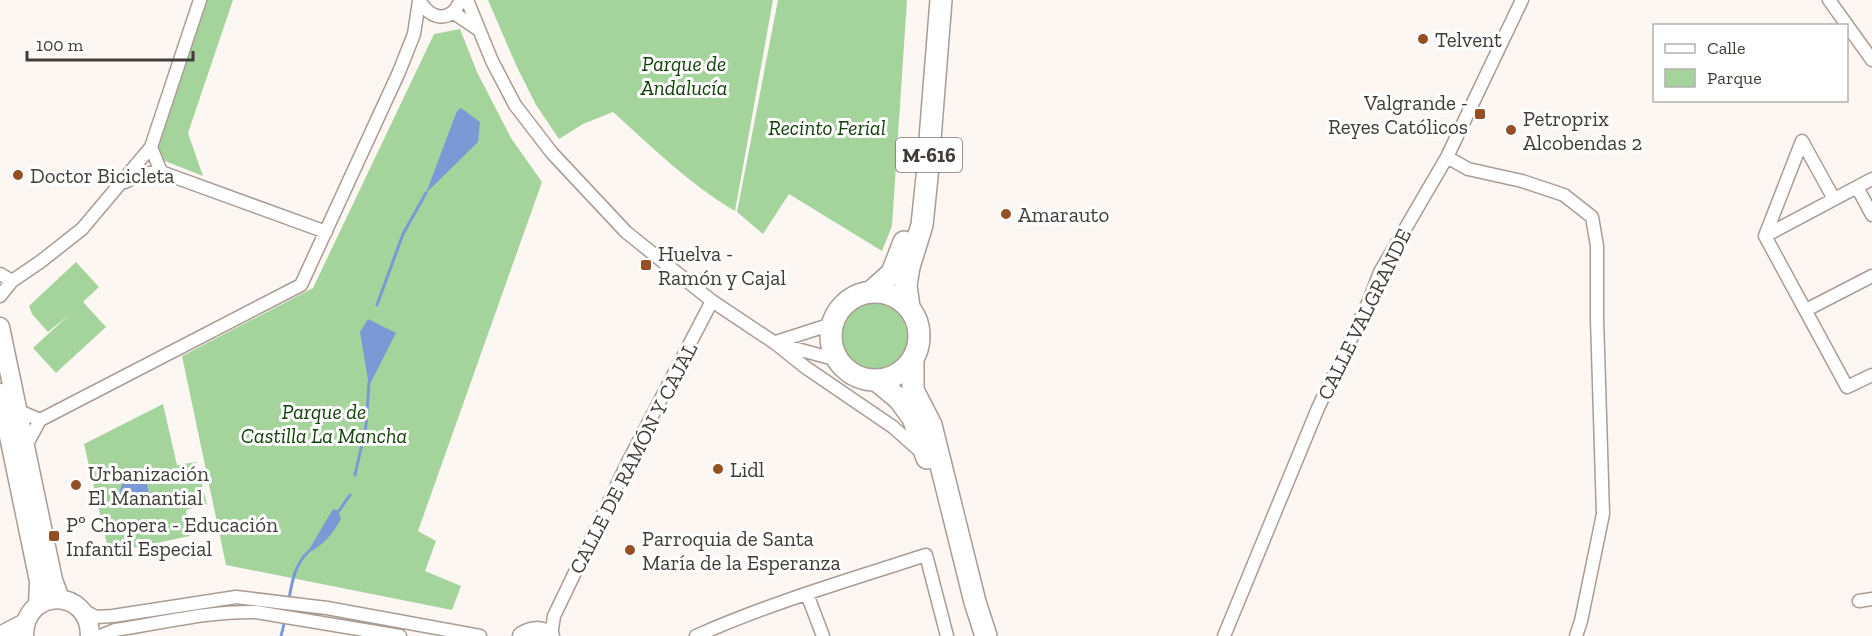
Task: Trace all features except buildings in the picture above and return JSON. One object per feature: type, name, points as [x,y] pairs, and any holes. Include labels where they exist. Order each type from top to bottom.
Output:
[{"type":"highway","name":"M-616","points":[[832,324],[838,311],[847,301],[859,294],[872,291],[892,273],[906,237],[910,217],[927,0]]},
{"type":"highway","name":"M-616","points":[[941,0],[922,225],[906,285],[909,307],[916,319],[919,332],[918,346],[913,359],[913,390],[931,425],[975,602],[986,636]]},
{"type":"highway","points":[[933,92],[948,70]]},
{"type":"highway","points":[[872,291],[886,292],[899,298],[909,307]]},
{"type":"highway","points":[[832,324],[832,343],[838,360],[848,371],[862,378],[876,380],[891,377],[903,370],[913,359]]},
{"type":"highway","points":[[876,380],[899,399],[913,418],[927,457],[940,519],[973,636]]},
{"type":"main road","points":[[0,327],[53,580],[60,599]]},
{"type":"main road","points":[[0,393],[39,581],[38,605]]},
{"type":"main road","points":[[0,636],[24,629],[30,613],[38,605],[48,600],[60,599],[72,602],[82,610],[90,626],[90,636]]},
{"type":"street","points":[[0,296],[12,281],[82,229],[151,147],[200,0]]},
{"type":"street","points":[[419,1],[427,11],[436,16],[446,17],[454,12],[461,0]]},
{"type":"street","points":[[467,0],[492,61],[515,105],[552,153],[626,232],[712,301],[893,427],[927,457]]},
{"type":"street","name":"CALLE VALGRANDE","points":[[1224,636],[1318,408],[1370,301],[1380,272],[1447,157],[1522,0]]},
{"type":"street","points":[[1829,0],[1846,24]]},
{"type":"street","points":[[26,446],[40,420],[301,285],[399,72],[414,34],[419,1]]},
{"type":"street","points":[[454,12],[479,30]]},
{"type":"street","points":[[414,34],[436,16]]},
{"type":"street","points":[[1848,27],[1869,56]]},
{"type":"street","points":[[1834,199],[1802,141],[1766,236],[1847,387],[1872,375]]},
{"type":"street","points":[[151,147],[161,172]]},
{"type":"street","points":[[1447,157],[1468,169],[1522,181],[1564,195],[1593,218],[1597,246],[1603,514],[1576,636]]},
{"type":"street","points":[[121,184],[141,174],[161,172],[326,232]]},
{"type":"street","points":[[1766,236],[1872,179]]},
{"type":"street","points":[[1857,187],[1872,215]]},
{"type":"street","points":[[0,274],[12,281]]},
{"type":"street","points":[[1806,310],[1872,276]]},
{"type":"street","name":"CALLE DE RAMÓN Y CAJAL","points":[[539,635],[554,616],[629,460],[712,301]]},
{"type":"street","points":[[775,343],[832,324]]},
{"type":"street","points":[[775,343],[838,360]]},
{"type":"street","points":[[19,411],[40,420]]},
{"type":"street","points":[[696,636],[807,594],[926,555],[947,636]]},
{"type":"street","points":[[807,594],[823,636]]},
{"type":"street","points":[[82,610],[96,617],[113,616],[236,597],[257,605],[327,623],[400,636]]},
{"type":"street","points":[[1859,601],[1872,599]]},
{"type":"street","points":[[100,636],[115,630],[257,605],[327,608],[480,636]]},
{"type":"street","name":"CALLE DE RAMÓN Y CAJAL","points":[[539,635],[554,616]]},
{"type":"green space","points":[[207,0],[233,0],[188,133],[203,176],[152,156]]},
{"type":"green space","name":"Parque de Andalucía","points":[[488,0],[773,0],[735,211],[686,177],[613,112],[583,124],[559,139],[536,105]]},
{"type":"green space","name":"Recinto Ferial","points":[[778,0],[907,0],[892,226],[882,251],[789,194],[763,234],[737,212]]},
{"type":"green space","name":"Parque de Castilla La Mancha","points":[[460,29],[477,72],[511,138],[542,182],[418,531],[436,541],[425,571],[461,586],[452,610],[226,565],[182,356],[313,288],[434,34]]},
{"type":"green space","points":[[76,262],[99,287],[83,302],[106,327],[56,373],[33,348],[70,314],[48,332],[32,314],[29,306]]},
{"type":"green space","points":[[867,296],[883,296],[897,302],[908,313],[914,327],[914,343],[908,357],[897,368],[883,374],[867,374],[853,368],[842,357],[836,343],[836,327],[842,313],[853,302]]},
{"type":"green space","points":[[163,404],[177,465],[196,462],[207,504],[186,510],[190,536],[109,553],[84,444]]},
{"type":"water","points":[[461,108],[480,122],[478,142],[426,193],[457,111]]},
{"type":"water","points":[[368,319],[396,333],[369,386],[360,332]]},
{"type":"water","points":[[145,474],[151,505],[137,508],[124,503],[120,495],[123,483],[130,478]]},
{"type":"water","points":[[333,509],[338,511],[341,519],[338,525],[322,544],[307,553]]},
{"type":"waterway","points":[[377,305],[403,234],[426,193]]},
{"type":"waterway","points":[[355,475],[366,426],[369,383]]},
{"type":"waterway","points":[[336,515],[350,495]]},
{"type":"waterway","points":[[289,599],[297,567],[309,551]]},
{"type":"waterway","points":[[281,636],[285,620]]},
{"type":"place","name":"Telvent","points":[[1423,39]]},
{"type":"place","name":"Valgrande - Reyes Católicos","points":[[1480,114]]},
{"type":"place","name":"Petroprix Alcobendas 2","points":[[1511,130]]},
{"type":"place","name":"Doctor Bicicleta","points":[[18,175]]},
{"type":"place","name":"Amarauto","points":[[1006,214]]},
{"type":"place","name":"Huelva - Ramón y Cajal","points":[[646,265]]},
{"type":"place","name":"Lidl","points":[[718,469]]},
{"type":"place","name":"Urbanización El Manantial","points":[[76,485]]},
{"type":"place","name":"Pº Chopera - Educación Infantil Especial","points":[[54,536]]},
{"type":"place","name":"Parroquia de Santa María de la Esperanza","points":[[630,550]]}]
